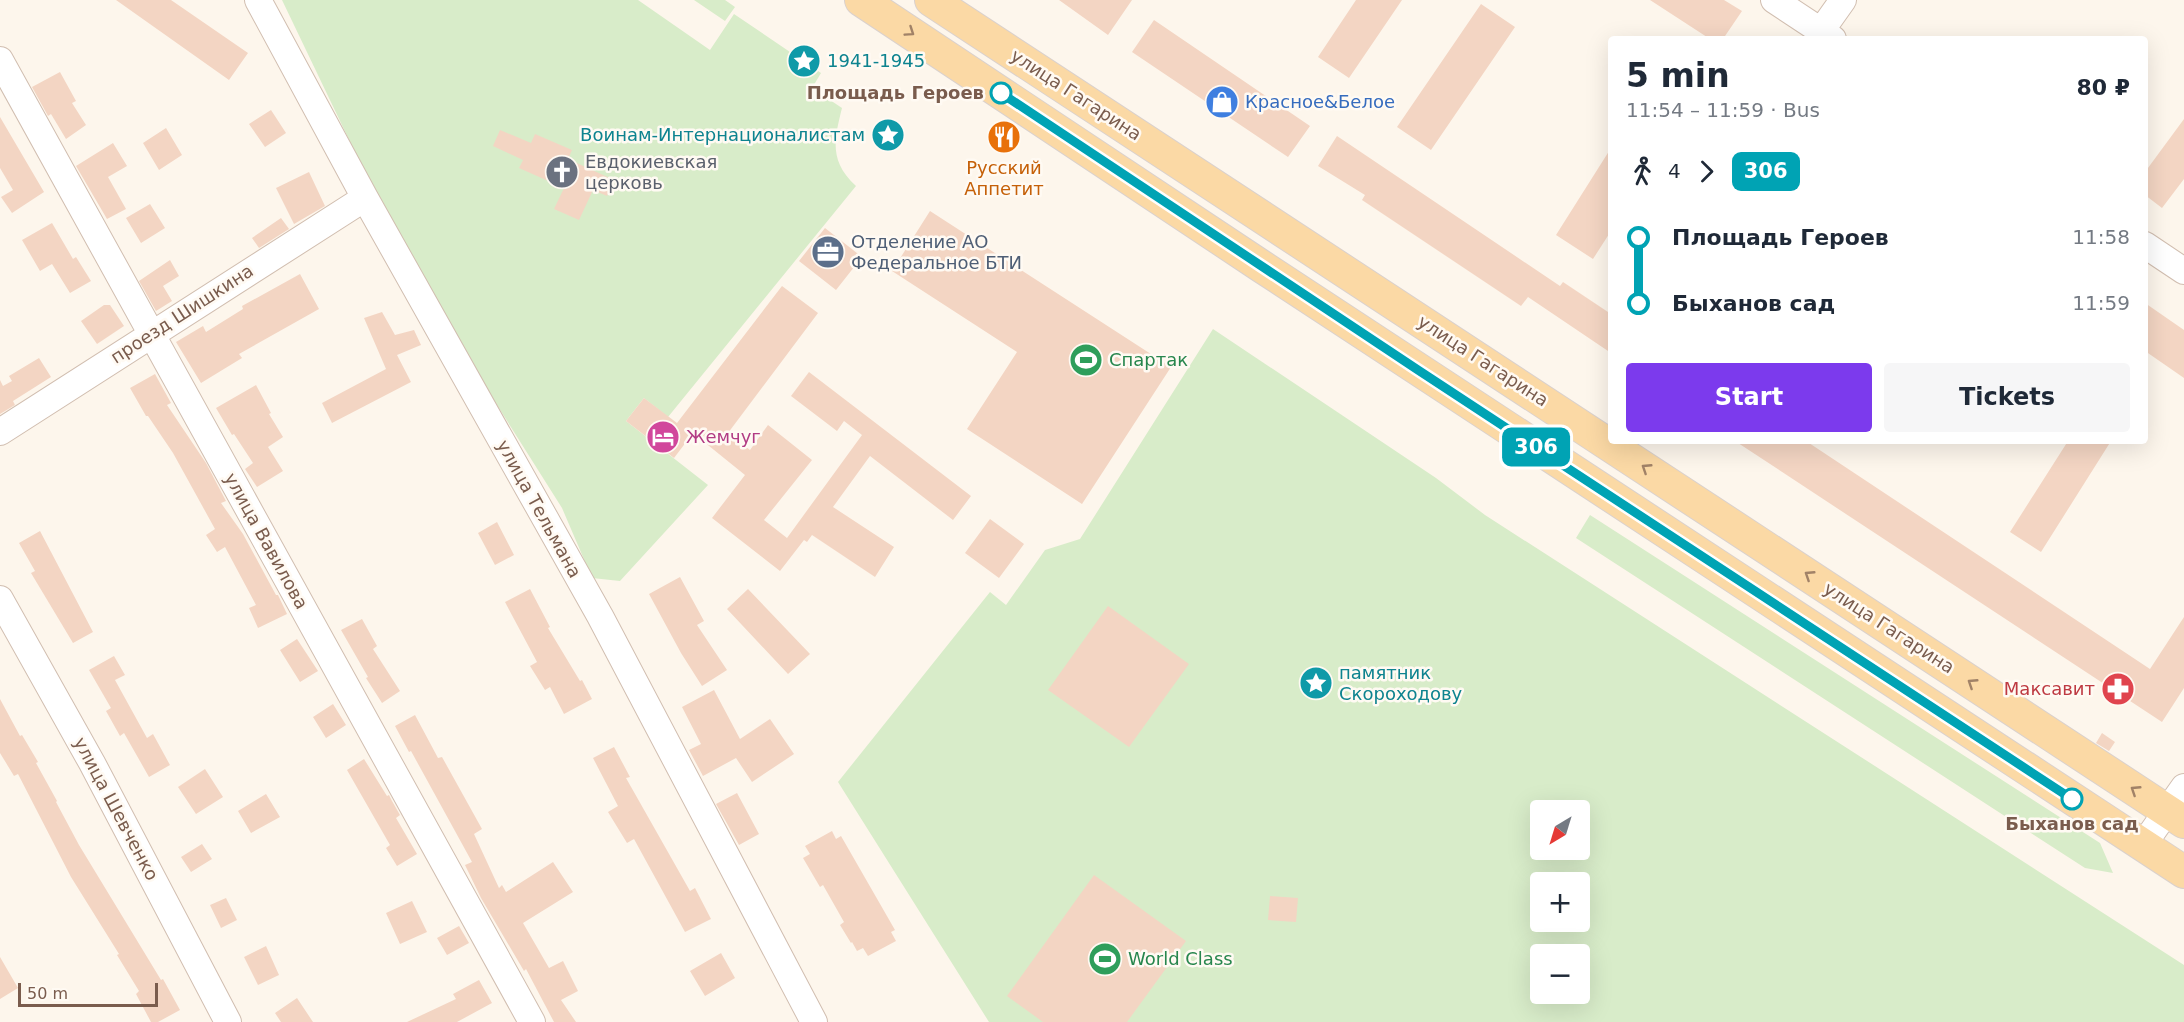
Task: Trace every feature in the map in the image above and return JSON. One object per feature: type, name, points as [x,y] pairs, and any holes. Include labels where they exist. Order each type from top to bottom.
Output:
[{"type":"main road","points":[[861,0],[1271,273],[2184,872]]},
{"type":"main road","name":"улица Гагарина","points":[[931,0],[1608,443]]},
{"type":"main road","name":"улица Гагарина","points":[[1609,444],[1731,524],[2178,806]]},
{"type":"main road","points":[[1708,558],[1715,563],[1724,564],[1732,561],[1738,555],[1742,546],[1741,538],[1731,524]]},
{"type":"street","name":"улица Тельмана","points":[[258,0],[365,198],[600,616],[814,1022]]},
{"type":"street","points":[[1774,0],[1827,35],[1843,0]]},
{"type":"street","name":"улица Вавилова","points":[[0,60],[532,1022]]},
{"type":"street","name":"проезд Шишкина","points":[[0,432],[365,198]]},
{"type":"street","points":[[2148,247],[2184,271]]},
{"type":"street","name":"улица Шевченко","points":[[0,599],[92,763],[228,1022]]},
{"type":"street","points":[[2143,845],[2178,806]]},
{"type":"green space","points":[[282,0],[638,0],[710,50],[734,14],[821,73],[812,88],[842,108],[837,130],[836,150],[841,168],[856,186],[668,417],[644,398],[626,421],[708,485],[620,581],[592,578],[562,508],[410,267]]},
{"type":"green space","points":[[694,0],[725,0],[735,7],[725,21]]},
{"type":"green space","name":"Быханов сад","points":[[1213,329],[1436,478],[1485,515],[2184,965],[2184,1022],[989,1022],[838,782],[990,592],[1006,605],[1045,550],[1080,539]]},
{"type":"green space","points":[[1590,515],[2100,843],[2113,873],[2085,868],[1576,538]]},
{"type":"building","points":[[116,0],[171,0],[248,53],[229,80]]},
{"type":"building","points":[[1059,0],[1132,0],[1108,35]]},
{"type":"building","points":[[1356,0],[1402,0],[1349,78],[1318,57]]},
{"type":"building","points":[[1650,0],[1724,0],[1742,11],[1725,36],[1705,36]]},
{"type":"building","points":[[1481,4],[1515,27],[1431,150],[1397,127]]},
{"type":"building","points":[[1154,20],[1310,126],[1288,157],[1132,52]]},
{"type":"building","points":[[60,72],[76,101],[72,103],[86,125],[66,139],[51,114],[48,116],[32,87]]},
{"type":"building","points":[[271,110],[286,133],[265,147],[249,124]]},
{"type":"building","points":[[0,117],[44,192],[12,213],[1,197],[13,190],[0,168]]},
{"type":"building","points":[[2184,119],[2184,179],[2162,208],[2148,197],[2148,168]]},
{"type":"building","points":[[166,128],[182,155],[159,170],[143,143]]},
{"type":"building","name":"Евдокиевская церковь","points":[[500,130],[531,143],[535,134],[572,150],[568,159],[614,180],[607,196],[593,190],[579,220],[554,209],[564,188],[519,168],[523,160],[493,146]]},
{"type":"building","points":[[1337,136],[1560,286],[1563,282],[1608,312],[1608,351],[1528,297],[1521,306],[1362,200],[1365,195],[1318,166]]},
{"type":"building","points":[[113,143],[127,166],[108,177],[126,209],[107,219],[76,166]]},
{"type":"building","points":[[1608,153],[1608,236],[1593,259],[1556,235]]},
{"type":"building","points":[[309,172],[325,206],[294,224],[276,188]]},
{"type":"building","points":[[150,204],[165,228],[141,243],[126,218]]},
{"type":"building","name":"Спартак","points":[[930,211],[1171,367],[1082,504],[967,429],[1017,352],[892,271]]},
{"type":"building","points":[[281,218],[289,229],[259,248],[252,238]]},
{"type":"building","points":[[52,223],[73,259],[76,257],[91,281],[70,293],[52,264],[40,271],[22,240]]},
{"type":"building","points":[[825,228],[862,257],[836,290],[799,261]]},
{"type":"building","points":[[170,260],[179,276],[163,286],[172,301],[156,311],[139,281]]},
{"type":"building","points":[[300,274],[319,309],[239,354],[242,358],[201,383],[176,342],[203,326],[206,332],[243,309],[242,306]]},
{"type":"building","points":[[782,286],[818,313],[728,433],[750,450],[768,425],[812,460],[764,520],[787,538],[862,435],[844,421],[837,431],[791,396],[809,372],[971,496],[953,520],[870,456],[833,507],[894,547],[875,577],[812,535],[807,542],[804,540],[780,571],[712,518],[745,475],[693,433],[674,458],[626,421],[644,398],[677,423]]},
{"type":"building","points":[[104,305],[110,305],[124,326],[97,344],[81,321]]},
{"type":"building","points":[[2148,305],[2184,330],[2184,378],[2148,353]]},
{"type":"building","points":[[382,312],[395,335],[414,330],[421,345],[397,355],[411,382],[332,423],[322,403],[386,369],[364,318]]},
{"type":"building","points":[[39,358],[51,377],[13,401],[15,405],[0,414],[0,380],[3,386],[12,381],[9,376]]},
{"type":"building","points":[[155,374],[171,403],[167,405],[206,463],[226,501],[221,503],[243,534],[287,614],[258,628],[249,608],[256,605],[225,547],[217,552],[206,535],[215,529],[173,453],[146,416],[130,388]]},
{"type":"building","points":[[256,385],[271,413],[269,414],[283,437],[268,447],[283,471],[257,487],[245,469],[253,463],[216,408]]},
{"type":"building","points":[[1740,444],[1811,444],[2150,669],[2184,617],[2184,688],[2162,722]]},
{"type":"building","points":[[2066,444],[2109,444],[2041,552],[2010,532]]},
{"type":"building","points":[[990,519],[1024,544],[999,578],[965,553]]},
{"type":"building","points":[[497,522],[514,555],[495,565],[478,533]]},
{"type":"building","points":[[40,531],[93,632],[73,643],[31,573],[35,571],[19,543]]},
{"type":"building","points":[[680,577],[704,621],[697,625],[727,670],[702,686],[649,594]]},
{"type":"building","points":[[530,589],[550,627],[548,628],[592,699],[564,714],[550,687],[545,690],[530,666],[537,662],[505,602]]},
{"type":"building","points":[[748,589],[810,654],[788,674],[727,609]]},
{"type":"building","points":[[1108,606],[1189,664],[1129,747],[1048,690]]},
{"type":"building","points":[[362,619],[377,646],[373,649],[400,691],[382,703],[341,630]]},
{"type":"building","points":[[297,639],[318,671],[300,682],[280,650]]},
{"type":"building","points":[[114,656],[125,675],[115,680],[147,738],[153,734],[170,765],[149,777],[124,733],[120,736],[106,711],[111,708],[89,670]]},
{"type":"building","points":[[714,690],[740,739],[770,719],[794,754],[752,782],[736,758],[703,776],[689,750],[701,744],[682,707]]},
{"type":"building","points":[[0,699],[20,736],[22,735],[38,762],[36,763],[79,845],[180,1010],[158,1022],[151,1022],[136,994],[139,991],[71,877],[18,774],[14,776],[0,753]]},
{"type":"building","points":[[333,704],[346,725],[326,738],[313,717]]},
{"type":"building","points":[[415,715],[438,758],[442,757],[482,829],[474,834],[499,888],[502,885],[506,892],[553,862],[573,892],[523,923],[549,968],[563,961],[578,991],[561,1000],[576,1022],[554,1022],[526,969],[524,971],[481,898],[465,865],[472,862],[395,726]]},
{"type":"building","points":[[2102,733],[2115,742],[2109,751],[2096,743]]},
{"type":"building","points":[[614,747],[630,777],[626,778],[690,891],[695,888],[711,919],[685,932],[634,839],[627,843],[608,812],[618,806],[593,758]]},
{"type":"building","points":[[364,759],[387,796],[389,795],[400,815],[396,818],[417,854],[397,866],[386,848],[390,845],[347,770]]},
{"type":"building","points":[[205,769],[223,797],[196,814],[178,787]]},
{"type":"building","points":[[737,793],[759,834],[739,845],[716,804]]},
{"type":"building","points":[[266,794],[280,817],[251,833],[238,811]]},
{"type":"building","points":[[832,831],[836,839],[841,836],[895,930],[891,932],[896,941],[868,956],[863,948],[857,951],[851,943],[840,925],[844,922],[823,885],[820,887],[803,858],[810,854],[805,846]]},
{"type":"building","points":[[202,844],[212,859],[191,872],[181,857]]},
{"type":"building","points":[[1094,875],[1186,941],[1127,1022],[1043,1022],[1007,996]]},
{"type":"building","points":[[1270,896],[1298,898],[1296,922],[1268,920]]},
{"type":"building","points":[[226,898],[237,920],[221,928],[210,905]]},
{"type":"building","points":[[412,901],[427,932],[400,944],[386,913]]},
{"type":"building","points":[[459,926],[469,943],[447,955],[437,938]]},
{"type":"building","points":[[266,946],[279,975],[258,985],[244,957]]},
{"type":"building","points":[[721,953],[735,978],[705,996],[690,971]]},
{"type":"building","points":[[0,957],[18,988],[0,999]]},
{"type":"building","points":[[479,980],[492,1003],[457,1022],[407,1022],[456,999],[453,994]]},
{"type":"building","points":[[297,998],[313,1022],[281,1022],[275,1013]]},
{"type":"bus line","name":"306","points":[[1001,93],[2072,799]]},
{"type":"place","name":"1941-1945","points":[[804,61]]},
{"type":"place","name":"Площадь Героев","points":[[1001,93]]},
{"type":"place","name":"Красное&Белое","points":[[1222,102]]},
{"type":"place","name":"Воинам-Интернационалистам","points":[[888,135]]},
{"type":"place","name":"Русский Аппетит","points":[[1004,137]]},
{"type":"place","name":"Евдокиевская церковь","points":[[562,172]]},
{"type":"place","name":"Отделение АО Федеральное БТИ","points":[[828,252]]},
{"type":"place","name":"Спартак","points":[[1086,360]]},
{"type":"place","name":"Жемчуг","points":[[663,437]]},
{"type":"place","name":"памятник Скороходову","points":[[1316,683]]},
{"type":"place","name":"Максавит","points":[[2118,689]]},
{"type":"place","name":"Быханов сад","points":[[2072,799]]},
{"type":"place","name":"World Class","points":[[1105,959]]}]
